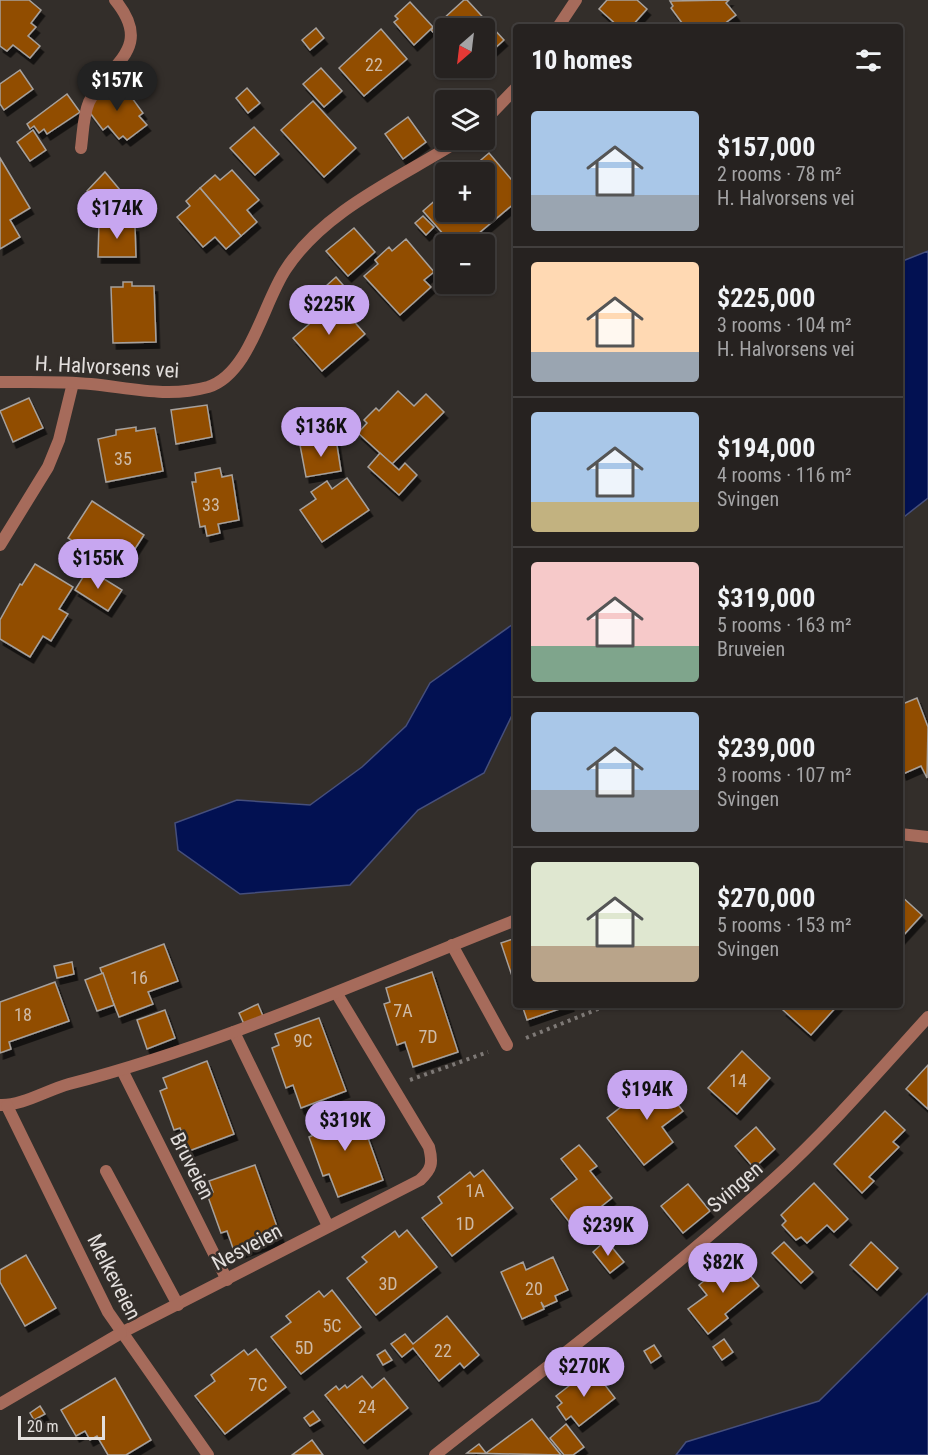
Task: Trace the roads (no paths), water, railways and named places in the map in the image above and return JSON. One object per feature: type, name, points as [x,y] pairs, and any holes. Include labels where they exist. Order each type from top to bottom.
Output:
[{"type":"street","points":[[81,148],[89,101],[115,70],[130,41],[128,16],[115,0]]},
{"type":"street","points":[[560,24],[576,0]]},
{"type":"street","points":[[495,110],[513,91]]},
{"type":"street","name":"H. Halvorsens vei","points":[[0,381],[73,383],[146,393],[179,393],[221,381],[241,360],[286,268],[303,247],[324,227],[353,206],[444,150]]},
{"type":"street","points":[[0,545],[48,467],[59,440],[73,383]]},
{"type":"street","points":[[903,834],[928,837]]},
{"type":"street","points":[[3,1106],[62,1086],[122,1070],[234,1032],[337,994],[513,921]]},
{"type":"street","points":[[452,945],[507,1045]]},
{"type":"street","name":"Nesveien","points":[[0,1404],[121,1333],[420,1180],[429,1171],[433,1162],[429,1147],[337,994]]},
{"type":"street","name":"Svingen","points":[[435,1455],[648,1287],[775,1179],[826,1128],[928,1017]]},
{"type":"street","points":[[234,1032],[328,1226]]},
{"type":"street","name":"Bruveien","points":[[122,1070],[227,1280]]},
{"type":"street","name":"Melkeveien","points":[[3,1106],[121,1333],[208,1455]]},
{"type":"street","points":[[106,1171],[178,1305]]}]
